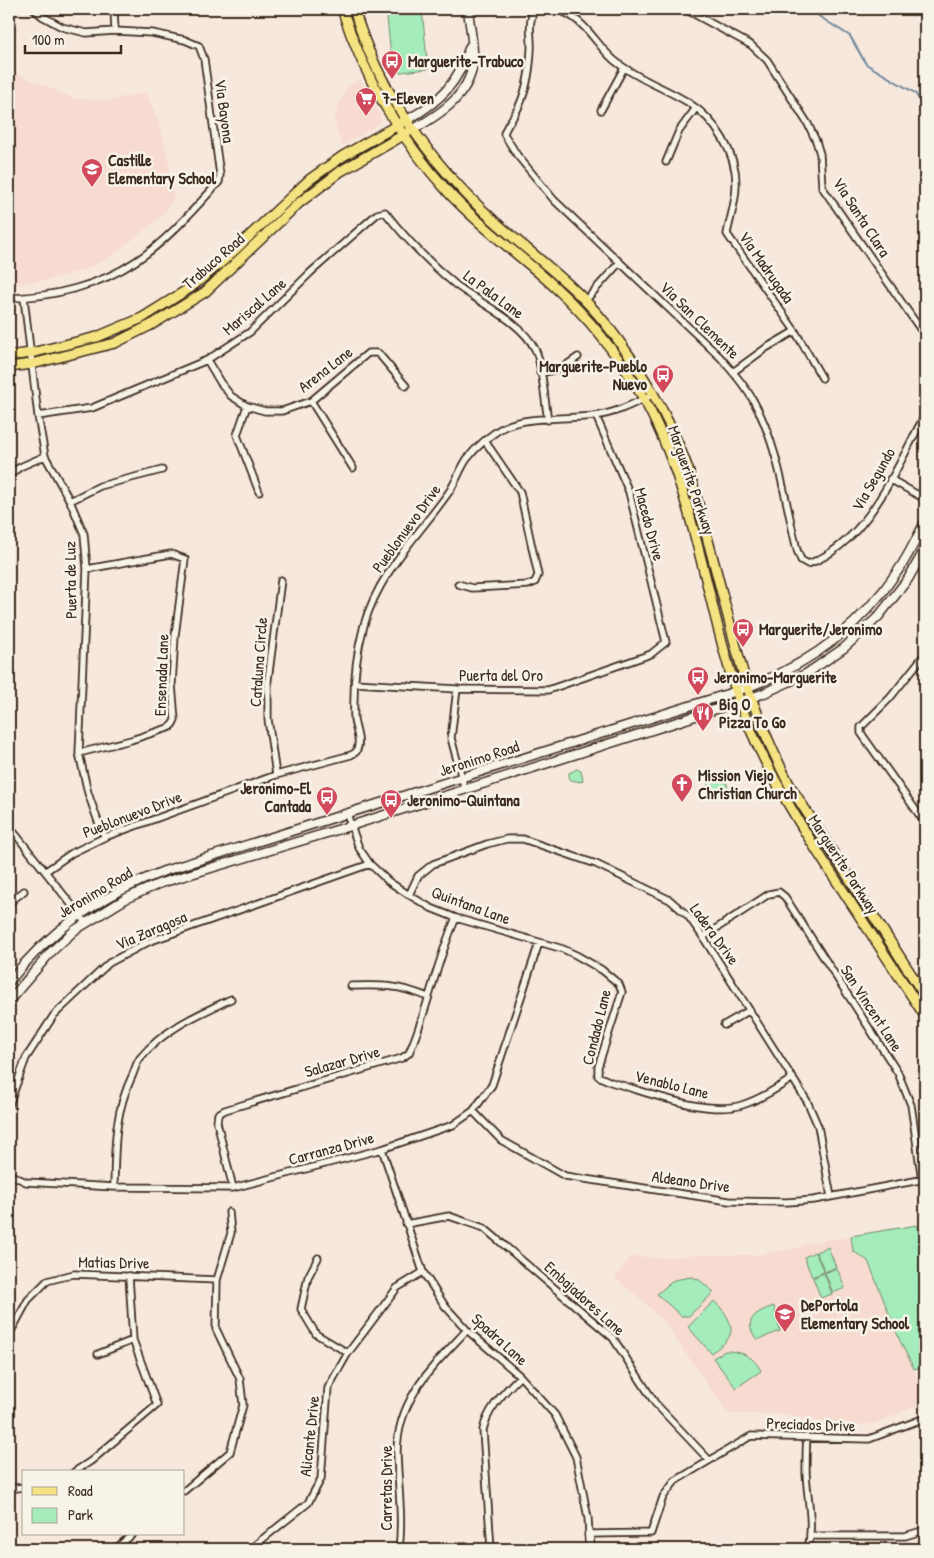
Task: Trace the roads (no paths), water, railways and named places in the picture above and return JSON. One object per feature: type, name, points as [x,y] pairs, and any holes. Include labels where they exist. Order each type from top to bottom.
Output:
[{"type":"main road","name":"Marguerite Parkway","points":[[342,9],[360,58],[376,89],[397,125],[423,161],[450,194],[555,287],[577,309],[620,361],[644,399],[668,447],[682,489],[737,691],[755,741],[786,802],[925,1016]]},
{"type":"main road","name":"Marguerite Parkway","points":[[354,9],[364,38],[382,77],[407,120],[454,182],[473,201],[556,272],[585,301],[626,351],[654,394],[686,462],[747,687],[766,736],[790,786],[925,996]]},
{"type":"main road","points":[[414,129],[442,112],[462,92],[470,75],[474,61],[468,9]]},
{"type":"main road","points":[[407,120],[434,103],[451,87],[466,59],[471,42]]},
{"type":"main road","name":"Trabuco Road","points":[[9,356],[31,353],[97,337],[142,318],[190,288],[224,260],[291,195],[330,164],[407,120]]},
{"type":"main road","name":"Trabuco Road","points":[[9,367],[32,364],[115,343],[153,324],[205,292],[299,203],[341,171],[414,129]]},
{"type":"main road","points":[[291,195],[299,203]]},
{"type":"main road","points":[[577,309],[585,301]]},
{"type":"main road","name":"Jeronimo Road","points":[[9,982],[38,948],[79,914],[132,883],[164,871],[737,691],[786,671],[812,657],[858,621],[898,571],[925,522]]},
{"type":"main road","name":"Jeronimo Road","points":[[9,1001],[50,952],[86,923],[126,898],[161,883],[465,790],[751,698],[806,674],[827,661],[855,639],[878,617],[908,579],[925,549]]},
{"type":"main road","name":"Spadra Lane","points":[[589,1534],[590,1549]]},
{"type":"street","points":[[34,9],[42,16],[62,27],[86,33],[116,31],[114,9]]},
{"type":"street","name":"Via San Clemente","points":[[535,9],[531,16],[532,48],[526,89],[504,134],[517,155],[554,200],[733,372],[753,399],[775,454],[797,550],[801,560],[808,564]]},
{"type":"street","name":"Via Madrugada","points":[[557,9],[574,18],[610,57],[624,68],[696,108],[718,131],[726,143],[735,171],[734,202],[726,234],[795,331],[822,378]]},
{"type":"street","name":"Via Santa Clara","points":[[685,9],[751,45],[767,60],[808,124],[816,141],[820,154],[822,187],[925,336]]},
{"type":"street","name":"Via Bayona","points":[[24,298],[70,291],[102,280],[136,261],[178,226],[219,182],[219,168],[204,59],[199,46],[185,40],[152,33],[116,31]]},
{"type":"street","points":[[601,110],[624,68]]},
{"type":"street","points":[[666,162],[679,131],[696,108]]},
{"type":"street","name":"Mariscal Lane","points":[[38,416],[92,408],[207,360],[250,332],[311,272],[377,214],[384,212]]},
{"type":"street","name":"La Pala Lane","points":[[384,212],[425,258],[457,285],[530,339],[537,351],[548,420]]},
{"type":"street","points":[[585,301],[620,262]]},
{"type":"street","points":[[9,298],[24,298]]},
{"type":"street","name":"Puerta de Luz","points":[[24,298],[38,416],[45,456],[70,501],[84,534],[87,569],[79,753],[88,793],[105,837]]},
{"type":"street","points":[[733,372],[766,348],[795,331]]},
{"type":"street","name":"Arena Lane","points":[[207,360],[231,396],[247,406],[265,411],[282,411],[311,401],[368,353],[378,352],[406,386]]},
{"type":"street","points":[[540,373],[562,368],[578,357]]},
{"type":"street","name":"Pueblonuevo Drive","points":[[46,871],[72,853],[105,837],[276,775],[356,752],[358,744],[354,720],[355,683],[360,640],[369,608],[396,560],[451,490],[467,459],[485,441],[505,427],[526,421],[596,416],[618,410],[654,394]]},
{"type":"street","points":[[311,401],[353,468]]},
{"type":"street","points":[[247,406],[237,435],[258,492]]},
{"type":"street","name":"Via Segundo","points":[[808,564],[827,555],[862,525],[875,506],[925,415]]},
{"type":"street","name":"Macedo Drive","points":[[596,416],[629,492],[666,642]]},
{"type":"street","points":[[458,584],[472,588],[528,585],[535,582],[538,575],[520,492],[485,441]]},
{"type":"street","points":[[9,475],[20,467],[45,456]]},
{"type":"street","points":[[70,501],[100,486],[162,470]]},
{"type":"street","points":[[890,479],[925,498]]},
{"type":"street","name":"Ensenada Lane","points":[[79,753],[131,740],[171,726],[175,720],[172,684],[175,636],[185,559],[171,554],[87,569]]},
{"type":"street","name":"Cataluna Circle","points":[[276,775],[268,720],[268,680],[281,580]]},
{"type":"street","name":"Puerta del Oro","points":[[355,683],[457,689],[548,690],[651,654],[666,642]]},
{"type":"street","points":[[925,654],[890,698],[861,727],[861,733],[925,823]]},
{"type":"street","points":[[457,689],[451,738],[465,790]]},
{"type":"street","name":"Quintana Lane","points":[[346,814],[359,848],[370,864],[388,881],[409,895],[432,908],[456,918],[563,949],[602,970],[619,984]]},
{"type":"street","points":[[9,826],[86,923]]},
{"type":"street","name":"Ladera Drive","points":[[409,895],[418,876],[433,864],[487,844],[507,839],[523,839],[596,864],[670,900],[688,916],[703,937],[793,1078],[813,1114],[818,1126],[831,1197]]},
{"type":"street","name":"Via Zaragosa","points":[[9,1104],[26,1058],[54,1015],[109,963],[148,942],[370,864]]},
{"type":"street","points":[[9,904],[24,891]]},
{"type":"street","name":"San Vincent Lane","points":[[703,937],[769,894],[778,892],[785,897],[898,1073],[911,1105],[924,1180]]},
{"type":"street","name":"Salazar Drive","points":[[233,1188],[216,1122],[218,1114],[225,1110],[402,1058],[409,1053],[444,943],[456,918]]},
{"type":"street","name":"Carranza Drive","points":[[9,1174],[26,1182],[114,1187],[233,1188],[382,1149],[453,1125],[473,1111],[492,1085],[539,943]]},
{"type":"street","name":"Condado Lane","points":[[598,1076],[598,1067],[622,992],[619,984]]},
{"type":"street","points":[[351,986],[388,985],[408,989],[428,997]]},
{"type":"street","points":[[114,1187],[115,1132],[124,1092],[140,1058],[168,1032],[231,999]]},
{"type":"street","points":[[724,1025],[750,1010]]},
{"type":"street","name":"Venablo Lane","points":[[598,1076],[611,1082],[700,1107],[719,1109],[741,1105],[756,1099],[793,1078]]},
{"type":"street","name":"Aldeano Drive","points":[[473,1111],[501,1140],[566,1176],[729,1200],[786,1202],[814,1200],[924,1180]]},
{"type":"street","name":"Spadra Lane","points":[[382,1149],[423,1272],[445,1306],[467,1330],[520,1376],[555,1415],[576,1457],[588,1518],[589,1534]]},
{"type":"street","points":[[185,1490],[230,1452],[243,1405],[240,1379],[216,1329],[218,1280],[231,1233],[229,1212]]},
{"type":"street","name":"Embajadores Lane","points":[[406,1224],[449,1216],[484,1228],[613,1338],[655,1403],[709,1460]]},
{"type":"street","points":[[318,1258],[308,1277],[301,1309],[316,1334],[348,1354]]},
{"type":"street","name":"Alicante Drive","points":[[250,1549],[308,1503],[321,1478],[328,1388],[348,1354],[397,1288],[423,1272]]},
{"type":"street","name":"Matias Drive","points":[[9,1335],[28,1300],[47,1282],[74,1274],[218,1280]]},
{"type":"street","points":[[77,1470],[91,1462],[157,1405],[133,1340],[129,1276]]},
{"type":"street","name":"Carretas Drive","points":[[399,1549],[401,1534],[397,1451],[402,1416],[412,1394],[429,1371],[467,1330]]},
{"type":"street","points":[[98,1354],[133,1340]]},
{"type":"street","points":[[491,1549],[483,1430],[485,1420],[491,1408],[520,1376]]},
{"type":"street","name":"Preciados Drive","points":[[589,1534],[651,1533],[664,1497],[675,1481],[751,1436],[869,1439],[925,1418]]},
{"type":"street","points":[[806,1437],[806,1472],[811,1519],[811,1536],[808,1549]]},
{"type":"street","points":[[9,1489],[22,1487]]},
{"type":"street","points":[[811,1536],[905,1536],[925,1530]]},
{"type":"street","points":[[115,1549],[131,1536]]},
{"type":"waterway","points":[[813,9],[820,17],[850,36],[866,64],[915,93],[925,109]]},
{"type":"place","name":"Marguerite-Trabuco","points":[[392,80]]},
{"type":"place","name":"7-Eleven","points":[[366,117]]},
{"type":"place","name":"Castille Elementary School","points":[[92,188]]},
{"type":"place","name":"Marguerite-Pueblo Nuevo","points":[[663,394]]},
{"type":"place","name":"Marguerite/Jeronimo","points":[[743,648]]},
{"type":"place","name":"Jeronimo-Marguerite","points":[[698,696]]},
{"type":"place","name":"Big O Pizza To Go","points":[[703,732]]},
{"type":"place","name":"Mission Viejo Christian Church","points":[[682,803]]},
{"type":"place","name":"Jeronimo-El Cantada","points":[[327,816]]},
{"type":"place","name":"Jeronimo-Quintana","points":[[391,819]]},
{"type":"place","name":"DePortola Elementary School","points":[[785,1333]]}]
